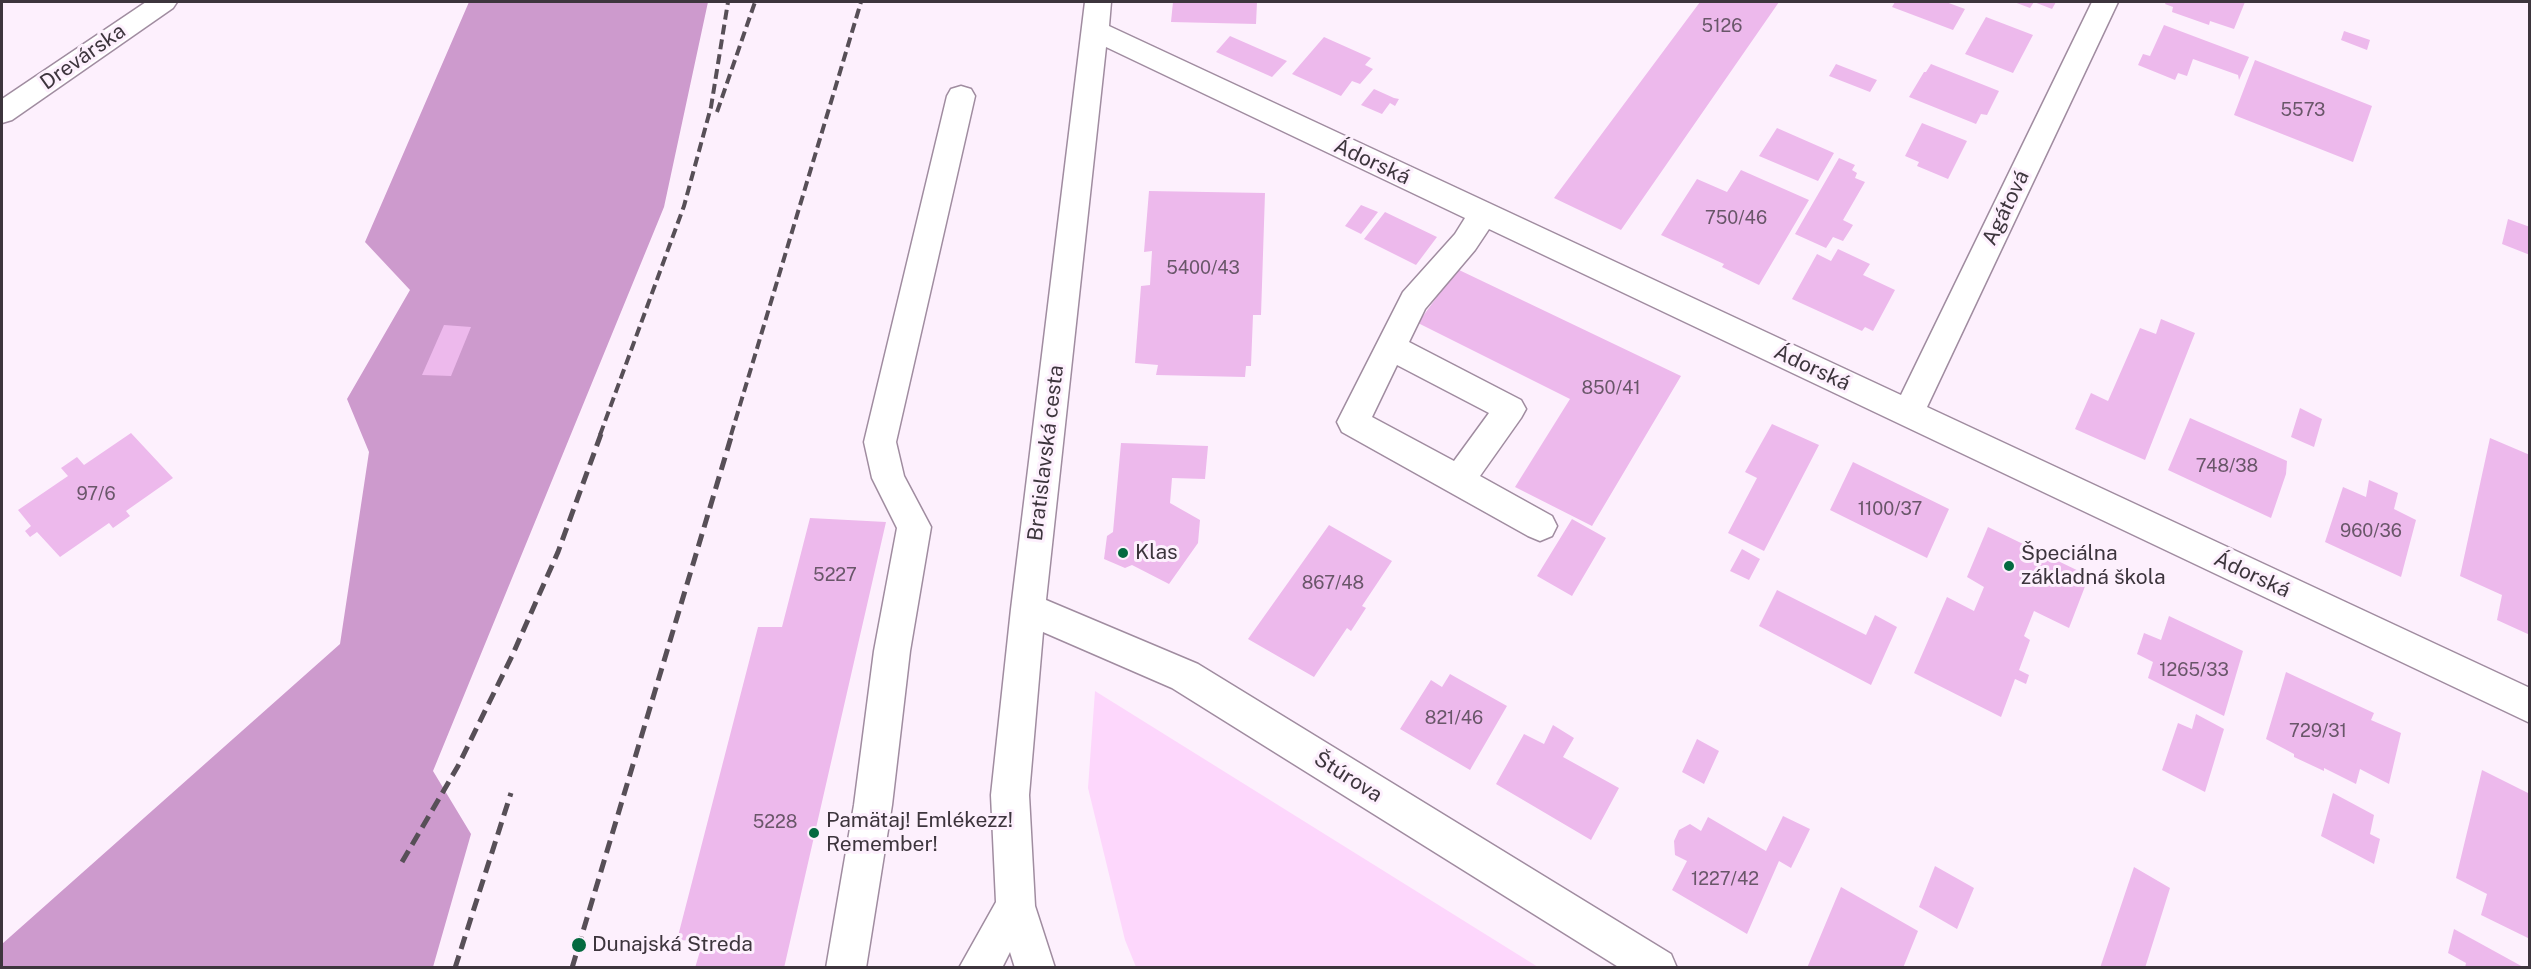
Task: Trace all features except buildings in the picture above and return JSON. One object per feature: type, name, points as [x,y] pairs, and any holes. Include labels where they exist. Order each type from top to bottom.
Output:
[{"type":"street","name":"Drevárska","points":[[2,113],[164,2]]},
{"type":"street","name":"Agátová","points":[[1908,414],[2105,2]]},
{"type":"street","name":"Ádorská","points":[[1096,16],[1483,213],[2529,706]]},
{"type":"street","name":"Bratislavská cesta","points":[[1035,968],[1016,906],[1010,795],[1028,609],[1096,16]]},
{"type":"street","points":[[846,968],[873,805],[892,651],[914,527],[888,478],[880,442],[961,96]]},
{"type":"street","points":[[1483,213],[1465,242],[1414,301],[1353,422],[1540,526]]},
{"type":"street","points":[[1391,347],[1510,409],[1459,480]]},
{"type":"street","name":"Štúrova","points":[[1028,609],[1185,676],[1657,968]]},
{"type":"street","points":[[979,968],[1016,906]]},
{"type":"shaded area","points":[[469,2],[708,2],[664,207],[433,771],[471,834],[433,967],[2,967],[2,944],[340,644],[369,452],[347,399],[410,290],[365,242]]},
{"type":"shaded area","points":[[1095,691],[1538,967],[1136,967],[1125,940],[1088,788]]},
{"type":"railway","points":[[600,435],[684,206],[711,107],[728,2]]},
{"type":"railway","points":[[717,112],[755,2]]},
{"type":"railway","points":[[731,435],[861,2]]},
{"type":"railway","points":[[402,862],[458,766],[512,656],[558,552],[601,434]]},
{"type":"railway","points":[[572,968],[732,434]]},
{"type":"railway","points":[[455,968],[511,793]]},
{"type":"place","name":"Klas","points":[[1123,553]]},
{"type":"place","name":"Špeciálna základná škola","points":[[2009,566]]},
{"type":"place","name":"Pamätaj! Emlékezz! Remember!","points":[[814,833]]},
{"type":"place","name":"Dunajská Streda","points":[[579,945]]}]
